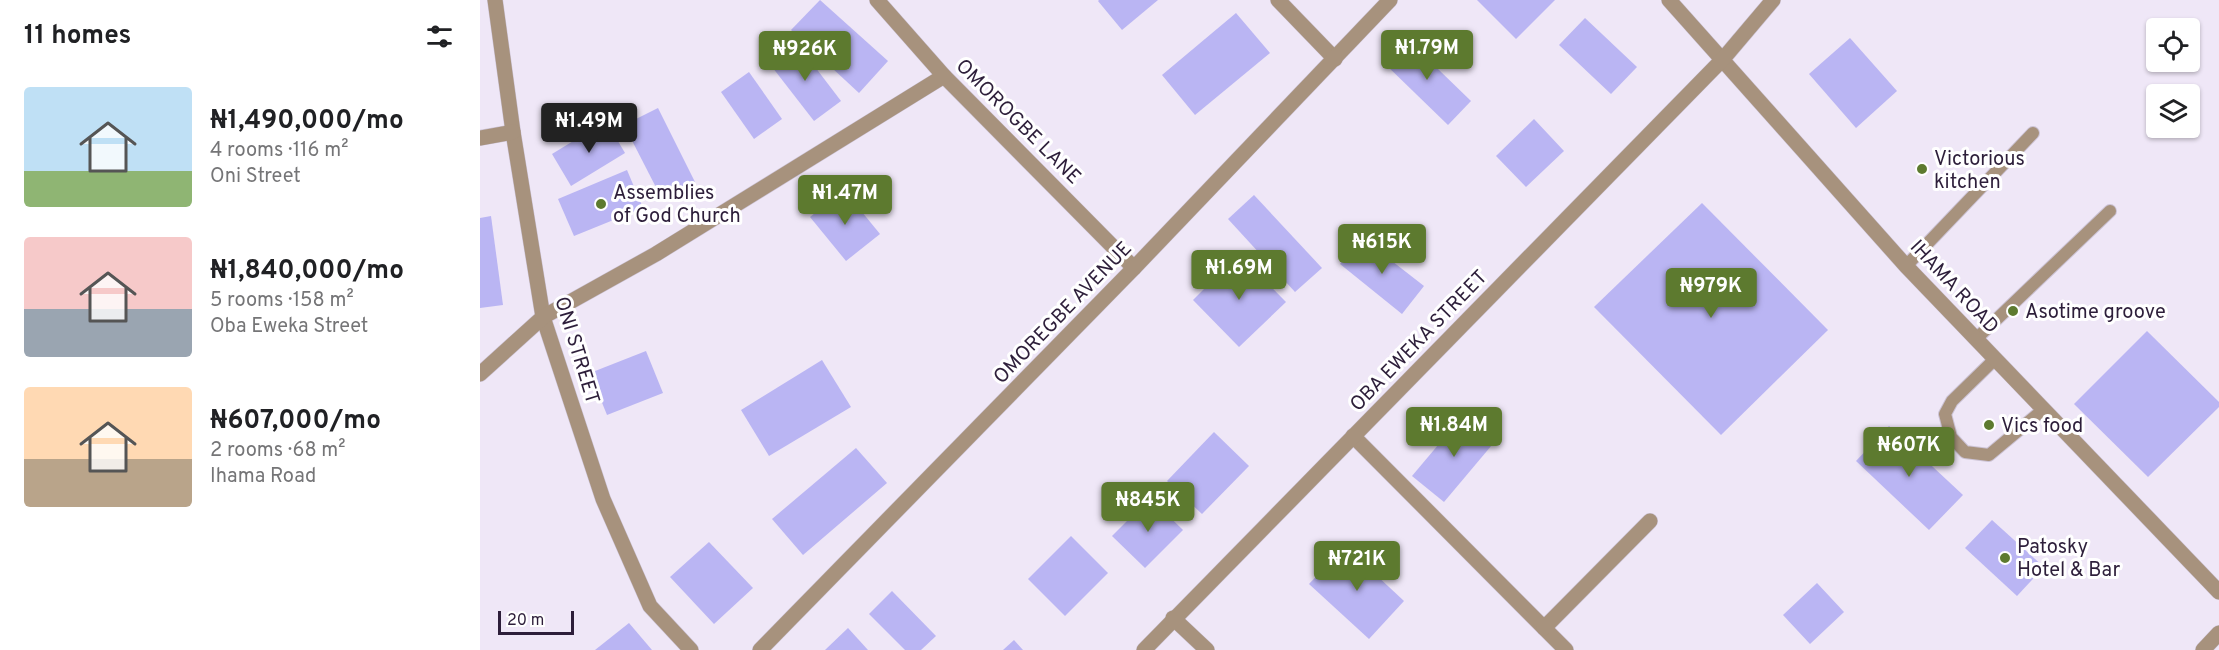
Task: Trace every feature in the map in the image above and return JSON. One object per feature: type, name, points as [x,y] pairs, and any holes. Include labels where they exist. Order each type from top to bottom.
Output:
[{"type":"street","name":"ONI STREET","points":[[495,0],[513,132],[543,317],[603,499],[650,606],[691,650]]},
{"type":"street","name":"OMOROGBE LANE","points":[[877,0],[944,76],[1134,268]]},
{"type":"street","points":[[1278,0],[1335,59]]},
{"type":"street","name":"OMOREGBE AVENUE","points":[[760,650],[1134,268],[1390,0]]},
{"type":"street","name":"IHAMA ROAD","points":[[1669,0],[1906,266],[2219,592]]},
{"type":"street","name":"OBA EWEKA STREET","points":[[1144,650],[1723,59],[1773,0]]},
{"type":"street","points":[[480,374],[543,317],[656,254],[944,76]]},
{"type":"street","points":[[480,138],[513,132]]},
{"type":"street","points":[[1353,436],[1566,650]]},
{"type":"street","points":[[1544,628],[1650,521]]},
{"type":"street","points":[[1173,618],[1207,650]]},
{"type":"street","points":[[2203,650],[2219,633]]},
{"type":"lane","points":[[1906,266],[2033,133]]},
{"type":"lane","points":[[1976,339],[2110,211]]},
{"type":"lane","points":[[1995,359],[1952,401],[1945,414],[1951,437],[1965,452],[1989,455],[2044,409]]},
{"type":"building","points":[[820,0],[888,61],[859,93],[791,30]]},
{"type":"building","points":[[1099,0],[1158,0],[1122,30]]},
{"type":"building","points":[[1477,0],[1555,0],[1516,39]]},
{"type":"building","points":[[1236,13],[1270,53],[1195,115],[1162,75]]},
{"type":"building","points":[[1585,18],[1637,67],[1611,94],[1559,45]]},
{"type":"building","points":[[1406,38],[1471,101],[1448,125],[1383,62]]},
{"type":"building","points":[[1850,38],[1897,91],[1856,128],[1809,74]]},
{"type":"building","points":[[796,42],[841,101],[814,121],[769,63]]},
{"type":"building","points":[[749,72],[782,119],[754,139],[721,92]]},
{"type":"building","points":[[658,108],[695,182],[662,199],[624,125]]},
{"type":"building","points":[[1534,119],[1564,151],[1526,187],[1496,156]]},
{"type":"building","points":[[606,121],[625,153],[571,186],[552,154]]},
{"type":"building","name":"Assemblies of God Church","points":[[627,170],[643,208],[574,236],[558,199]]},
{"type":"building","points":[[844,190],[880,234],[846,261],[810,217]]},
{"type":"building","points":[[1254,195],[1322,268],[1295,292],[1228,219]]},
{"type":"building","points":[[1702,203],[1828,330],[1721,435],[1594,307]]},
{"type":"building","points":[[491,216],[503,305],[480,308],[480,218]]},
{"type":"building","points":[[1361,237],[1424,286],[1402,314],[1340,264]]},
{"type":"building","points":[[1239,254],[1286,302],[1239,347],[1193,300]]},
{"type":"building","points":[[2147,331],[2219,402],[2219,407],[2148,477],[2074,404]]},
{"type":"building","points":[[646,351],[663,393],[607,415],[590,373]]},
{"type":"building","points":[[822,360],[851,407],[769,456],[741,410]]},
{"type":"building","points":[[1465,413],[1497,439],[1444,502],[1412,476]]},
{"type":"building","points":[[1889,426],[1963,495],[1929,530],[1856,461]]},
{"type":"building","points":[[1214,432],[1249,466],[1202,514],[1167,481]]},
{"type":"building","points":[[856,448],[887,483],[803,555],[772,519]]},
{"type":"building","points":[[1150,498],[1183,530],[1145,568],[1112,536]]},
{"type":"building","name":"Patosky Hotel & Bar","points":[[1992,520],[2044,567],[2017,596],[1965,548]]},
{"type":"building","points":[[1071,536],[1108,573],[1065,616],[1028,579]]},
{"type":"building","points":[[709,542],[753,588],[714,624],[670,577]]},
{"type":"building","points":[[1345,546],[1404,601],[1369,639],[1309,584]]},
{"type":"building","points":[[1817,583],[1844,612],[1810,644],[1783,615]]},
{"type":"building","points":[[892,591],[936,636],[921,650],[905,650],[869,614]]},
{"type":"building","points":[[629,623],[652,650],[595,650]]},
{"type":"building","points":[[848,628],[868,650],[825,650]]},
{"type":"building","points":[[1014,640],[1023,650],[1003,650]]},
{"type":"place","name":"Victorious kitchen","points":[[1922,169]]},
{"type":"place","name":"Assemblies of God Church","points":[[601,204]]},
{"type":"place","name":"Asotime groove","points":[[2013,311]]},
{"type":"place","name":"Vics food","points":[[1989,425]]},
{"type":"place","name":"Patosky Hotel & Bar","points":[[2005,558]]}]
